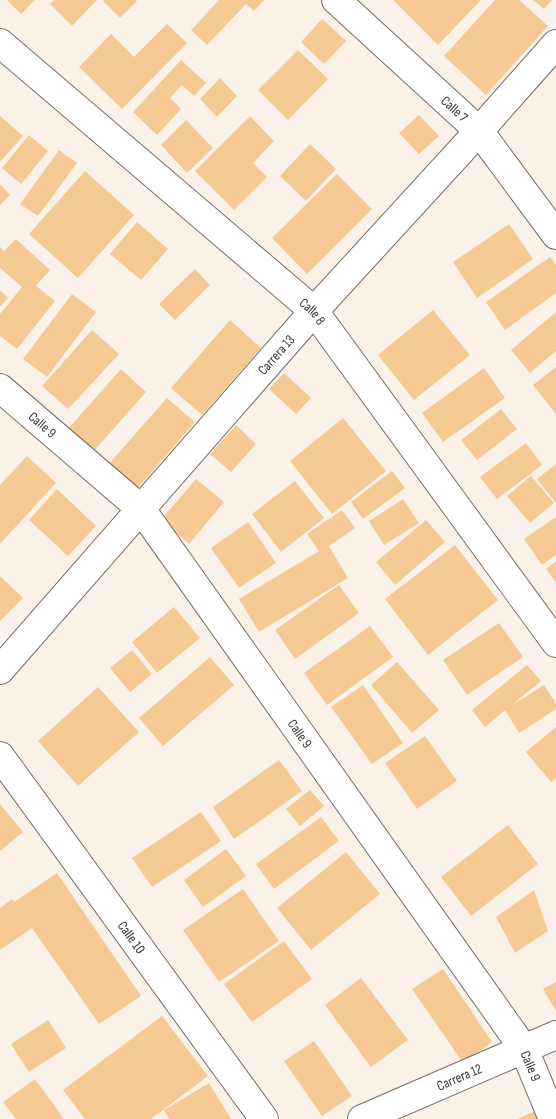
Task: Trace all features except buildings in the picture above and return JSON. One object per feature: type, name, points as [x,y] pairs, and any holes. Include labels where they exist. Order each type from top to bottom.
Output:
[{"type":"street","name":"Calle 7","points":[[336,0],[479,131],[556,235]]},
{"type":"street","name":"Calle 8","points":[[0,43],[314,311],[556,643]]},
{"type":"street","name":"Carrera 13","points":[[0,670],[314,311],[556,44]]},
{"type":"street","name":"Calle 9","points":[[0,388],[141,510],[524,1049],[553,1119]]},
{"type":"street","name":"Calle 10","points":[[0,756],[264,1119]]},
{"type":"street","name":"Carrera 12","points":[[362,1119],[556,1035]]}]
